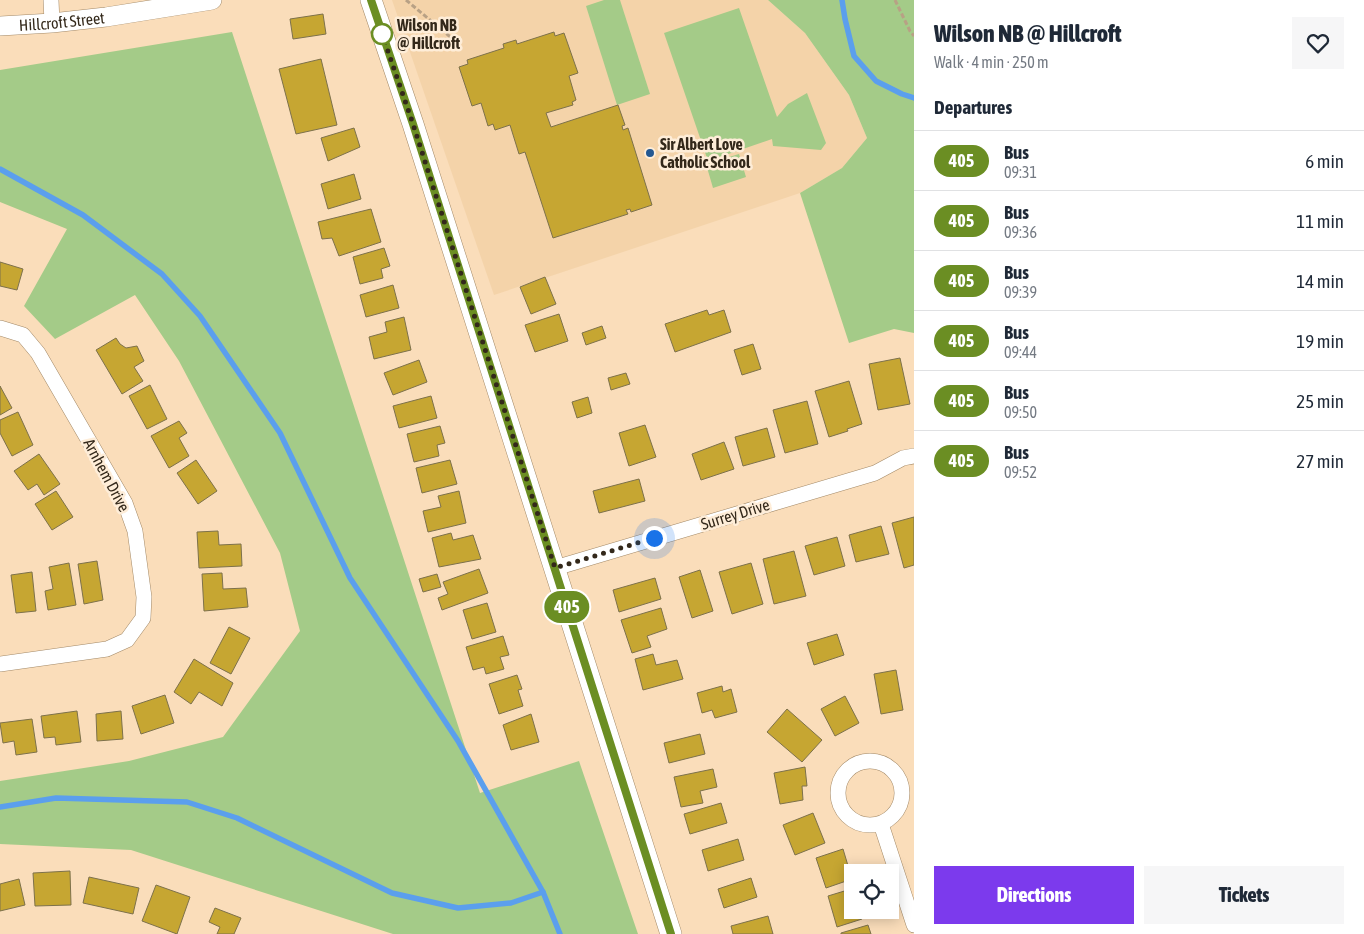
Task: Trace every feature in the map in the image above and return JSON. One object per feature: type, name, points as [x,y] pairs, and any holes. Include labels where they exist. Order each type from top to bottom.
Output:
[{"type":"main road","points":[[371,0],[413,124],[671,934]]},
{"type":"street","points":[[51,0],[52,23]]},
{"type":"street","name":"Hillcroft Street","points":[[0,26],[106,17],[212,0]]},
{"type":"street","name":"Arnhem Drive","points":[[0,328],[23,335],[38,353],[124,503],[135,531],[144,597],[143,618],[127,640],[107,649],[0,664]]},
{"type":"street","name":"Surrey Drive","points":[[555,568],[875,473],[904,458],[914,456]]},
{"type":"street","points":[[871,761],[888,767],[895,774],[900,784],[902,794],[900,804],[894,813],[881,824],[874,826],[856,822],[847,816],[841,808],[838,787],[845,773],[858,763],[871,761]]},
{"type":"street","points":[[881,824],[914,925]]},
{"type":"path","points":[[406,0],[454,40]]},
{"type":"path","points":[[895,0],[914,36]]},
{"type":"shaded area","name":"Sir Albert Love Catholic School","points":[[392,0],[768,0],[805,33],[849,95],[867,138],[842,168],[800,193],[494,295]]},
{"type":"green space","points":[[604,0],[620,0],[650,94],[617,105],[586,6]]},
{"type":"green space","points":[[768,0],[914,0],[914,333],[894,329],[849,343],[800,193],[842,168],[867,138],[849,95],[805,33]]},
{"type":"green space","points":[[739,8],[777,117],[788,104],[807,93],[826,143],[821,150],[773,146],[772,139],[708,161],[664,33]]},
{"type":"green space","points":[[232,32],[480,793],[579,761],[638,934],[393,934],[131,850],[0,844],[0,781],[129,761],[223,737],[300,631],[280,553],[179,361],[135,295],[55,339],[24,306],[67,229],[0,202],[0,70]]},
{"type":"green space","points":[[739,154],[746,177],[713,188],[706,164]]},
{"type":"building","points":[[323,14],[326,34],[293,39],[290,19]]},
{"type":"building","points":[[554,32],[555,36],[564,33],[578,73],[569,76],[576,100],[572,102],[573,105],[546,113],[551,127],[618,105],[625,125],[622,126],[623,130],[628,128],[652,205],[631,212],[630,209],[626,210],[628,214],[553,238],[525,152],[519,154],[510,125],[495,130],[493,124],[488,126],[481,103],[472,106],[459,67],[468,64],[467,60],[504,48],[503,44],[516,40],[517,44]]},
{"type":"building","points":[[321,59],[337,125],[296,134],[279,69]]},
{"type":"building","points":[[354,128],[360,147],[328,161],[321,138]]},
{"type":"building","points":[[354,174],[361,199],[328,209],[321,184]]},
{"type":"building","points":[[371,209],[381,242],[339,256],[332,238],[322,239],[318,222]]},
{"type":"building","points":[[384,248],[390,266],[381,269],[383,278],[360,284],[353,257]]},
{"type":"building","points":[[0,262],[23,269],[17,290],[0,286]]},
{"type":"building","points":[[545,277],[556,304],[531,314],[520,287]]},
{"type":"building","points":[[393,285],[399,308],[366,317],[360,295]]},
{"type":"building","points":[[707,310],[709,315],[724,310],[731,332],[675,352],[665,324]]},
{"type":"building","points":[[559,314],[568,341],[535,352],[525,325]]},
{"type":"building","points":[[404,317],[411,350],[374,359],[369,337],[387,332],[385,322]]},
{"type":"building","points":[[602,326],[606,338],[586,345],[582,333]]},
{"type":"building","points":[[116,338],[126,348],[137,346],[144,361],[134,367],[143,381],[122,394],[96,350]]},
{"type":"building","points":[[753,344],[761,369],[742,375],[734,350]]},
{"type":"building","points":[[900,358],[910,404],[878,410],[869,364]]},
{"type":"building","points":[[419,360],[427,382],[393,395],[384,373]]},
{"type":"building","points":[[626,373],[630,384],[611,390],[608,378]]},
{"type":"building","points":[[849,381],[862,424],[829,437],[815,391]]},
{"type":"building","points":[[150,385],[167,419],[147,429],[129,396]]},
{"type":"building","points":[[0,386],[12,408],[0,415]]},
{"type":"building","points":[[431,396],[437,418],[399,428],[393,406]]},
{"type":"building","points":[[588,397],[592,413],[577,418],[572,402]]},
{"type":"building","points":[[807,401],[818,444],[785,453],[773,410]]},
{"type":"building","points":[[18,412],[33,445],[12,456],[0,433],[0,420]]},
{"type":"building","points":[[179,421],[187,433],[179,438],[189,456],[169,468],[151,436]]},
{"type":"building","points":[[645,425],[656,457],[629,466],[619,433]]},
{"type":"building","points":[[440,426],[445,443],[437,445],[439,456],[414,462],[407,434]]},
{"type":"building","points":[[767,428],[775,457],[743,466],[735,437]]},
{"type":"building","points":[[724,442],[734,469],[701,480],[692,454]]},
{"type":"building","points":[[39,454],[60,484],[44,495],[37,484],[28,490],[14,471]]},
{"type":"building","points":[[196,460],[217,491],[198,504],[177,473]]},
{"type":"building","points":[[450,460],[457,484],[422,493],[416,468]]},
{"type":"building","points":[[639,479],[645,501],[599,513],[593,491]]},
{"type":"building","points":[[56,491],[73,517],[52,530],[35,504]]},
{"type":"building","points":[[459,491],[466,523],[428,532],[423,511],[441,507],[438,496]]},
{"type":"building","points":[[914,517],[914,565],[904,568],[892,523]]},
{"type":"building","points":[[881,526],[889,554],[856,562],[849,535]]},
{"type":"building","points":[[218,531],[219,545],[241,544],[242,566],[199,568],[197,532]]},
{"type":"building","points":[[451,533],[453,540],[473,535],[481,559],[439,567],[432,538]]},
{"type":"building","points":[[837,537],[845,566],[814,575],[805,546]]},
{"type":"building","points":[[794,551],[806,596],[774,604],[763,559]]},
{"type":"building","points":[[97,561],[103,600],[84,604],[78,564]]},
{"type":"building","points":[[69,563],[76,605],[48,610],[45,591],[53,589],[49,567]]},
{"type":"building","points":[[751,563],[763,604],[732,614],[719,572]]},
{"type":"building","points":[[479,569],[488,593],[442,610],[438,598],[448,594],[443,582]]},
{"type":"building","points":[[700,570],[713,611],[692,618],[679,577]]},
{"type":"building","points":[[32,572],[36,611],[16,613],[11,575]]},
{"type":"building","points":[[222,573],[223,589],[246,588],[248,607],[204,611],[202,574]]},
{"type":"building","points":[[437,574],[441,587],[423,592],[419,579]]},
{"type":"building","points":[[655,578],[661,599],[619,612],[613,590]]},
{"type":"building","points":[[487,603],[496,632],[472,639],[463,610]]},
{"type":"building","points":[[661,608],[667,629],[647,636],[651,647],[632,653],[621,620]]},
{"type":"building","points":[[229,627],[250,638],[231,674],[210,663]]},
{"type":"building","points":[[837,634],[844,655],[814,665],[807,643]]},
{"type":"building","points":[[503,636],[509,655],[500,657],[504,669],[486,674],[484,667],[473,670],[466,647]]},
{"type":"building","points":[[653,654],[656,665],[677,660],[683,679],[643,690],[635,659]]},
{"type":"building","points":[[194,659],[233,683],[222,706],[199,692],[191,704],[174,692]]},
{"type":"building","points":[[896,670],[903,710],[881,714],[874,674]]},
{"type":"building","points":[[517,675],[522,689],[518,690],[523,706],[499,714],[489,684]]},
{"type":"building","points":[[722,686],[723,692],[731,689],[737,712],[715,718],[712,710],[702,713],[697,693]]},
{"type":"building","points":[[165,695],[174,723],[141,734],[132,706]]},
{"type":"building","points":[[845,696],[859,723],[835,736],[821,709]]},
{"type":"building","points":[[787,709],[822,740],[802,762],[767,732]]},
{"type":"building","points":[[77,711],[81,742],[56,745],[55,737],[44,738],[41,716]]},
{"type":"building","points":[[121,711],[123,739],[97,741],[96,714]]},
{"type":"building","points":[[531,714],[539,742],[511,750],[503,725]]},
{"type":"building","points":[[32,719],[37,752],[16,755],[14,741],[3,743],[0,723]]},
{"type":"building","points":[[700,734],[705,754],[669,763],[664,743]]},
{"type":"building","points":[[805,767],[807,786],[802,786],[803,800],[780,804],[774,773]]},
{"type":"building","points":[[713,769],[717,787],[700,791],[703,803],[681,807],[674,777]]},
{"type":"building","points":[[721,803],[727,823],[690,834],[684,814]]},
{"type":"building","points":[[813,813],[825,843],[795,855],[783,825]]},
{"type":"building","points":[[738,839],[744,860],[708,871],[702,850]]},
{"type":"building","points":[[843,849],[848,864],[844,864],[844,882],[826,888],[816,858]]},
{"type":"building","points":[[70,871],[71,905],[35,906],[33,873]]},
{"type":"building","points":[[89,877],[139,888],[133,914],[83,903]]},
{"type":"building","points":[[751,878],[757,897],[724,908],[718,889]]},
{"type":"building","points":[[19,879],[25,905],[0,911],[0,884]]},
{"type":"building","points":[[156,885],[190,897],[177,934],[142,921]]},
{"type":"building","points":[[844,891],[844,919],[862,919],[837,927],[828,896]]},
{"type":"building","points":[[215,908],[241,918],[234,934],[217,934],[220,927],[209,922]]},
{"type":"building","points":[[768,916],[773,934],[733,934],[731,926]]},
{"type":"building","points":[[868,925],[871,934],[841,934],[841,933]]},
{"type":"waterway","points":[[842,0],[854,56],[876,81],[914,98]]},
{"type":"waterway","points":[[0,169],[83,215],[162,274],[200,316],[280,433],[350,578],[458,741],[543,892],[560,934]]},
{"type":"waterway","points":[[0,807],[56,798],[187,802],[237,818],[392,893],[458,908],[511,903],[543,892]]},
{"type":"bus line","name":"405","points":[[371,0],[413,124],[671,934]]},
{"type":"place","name":"Wilson NB @ Hillcroft","points":[[382,34]]},
{"type":"place","name":"Sir Albert Love Catholic School","points":[[650,153]]},
{"type":"route","points":[[382,34],[413,124],[555,568],[654,538]]}]
